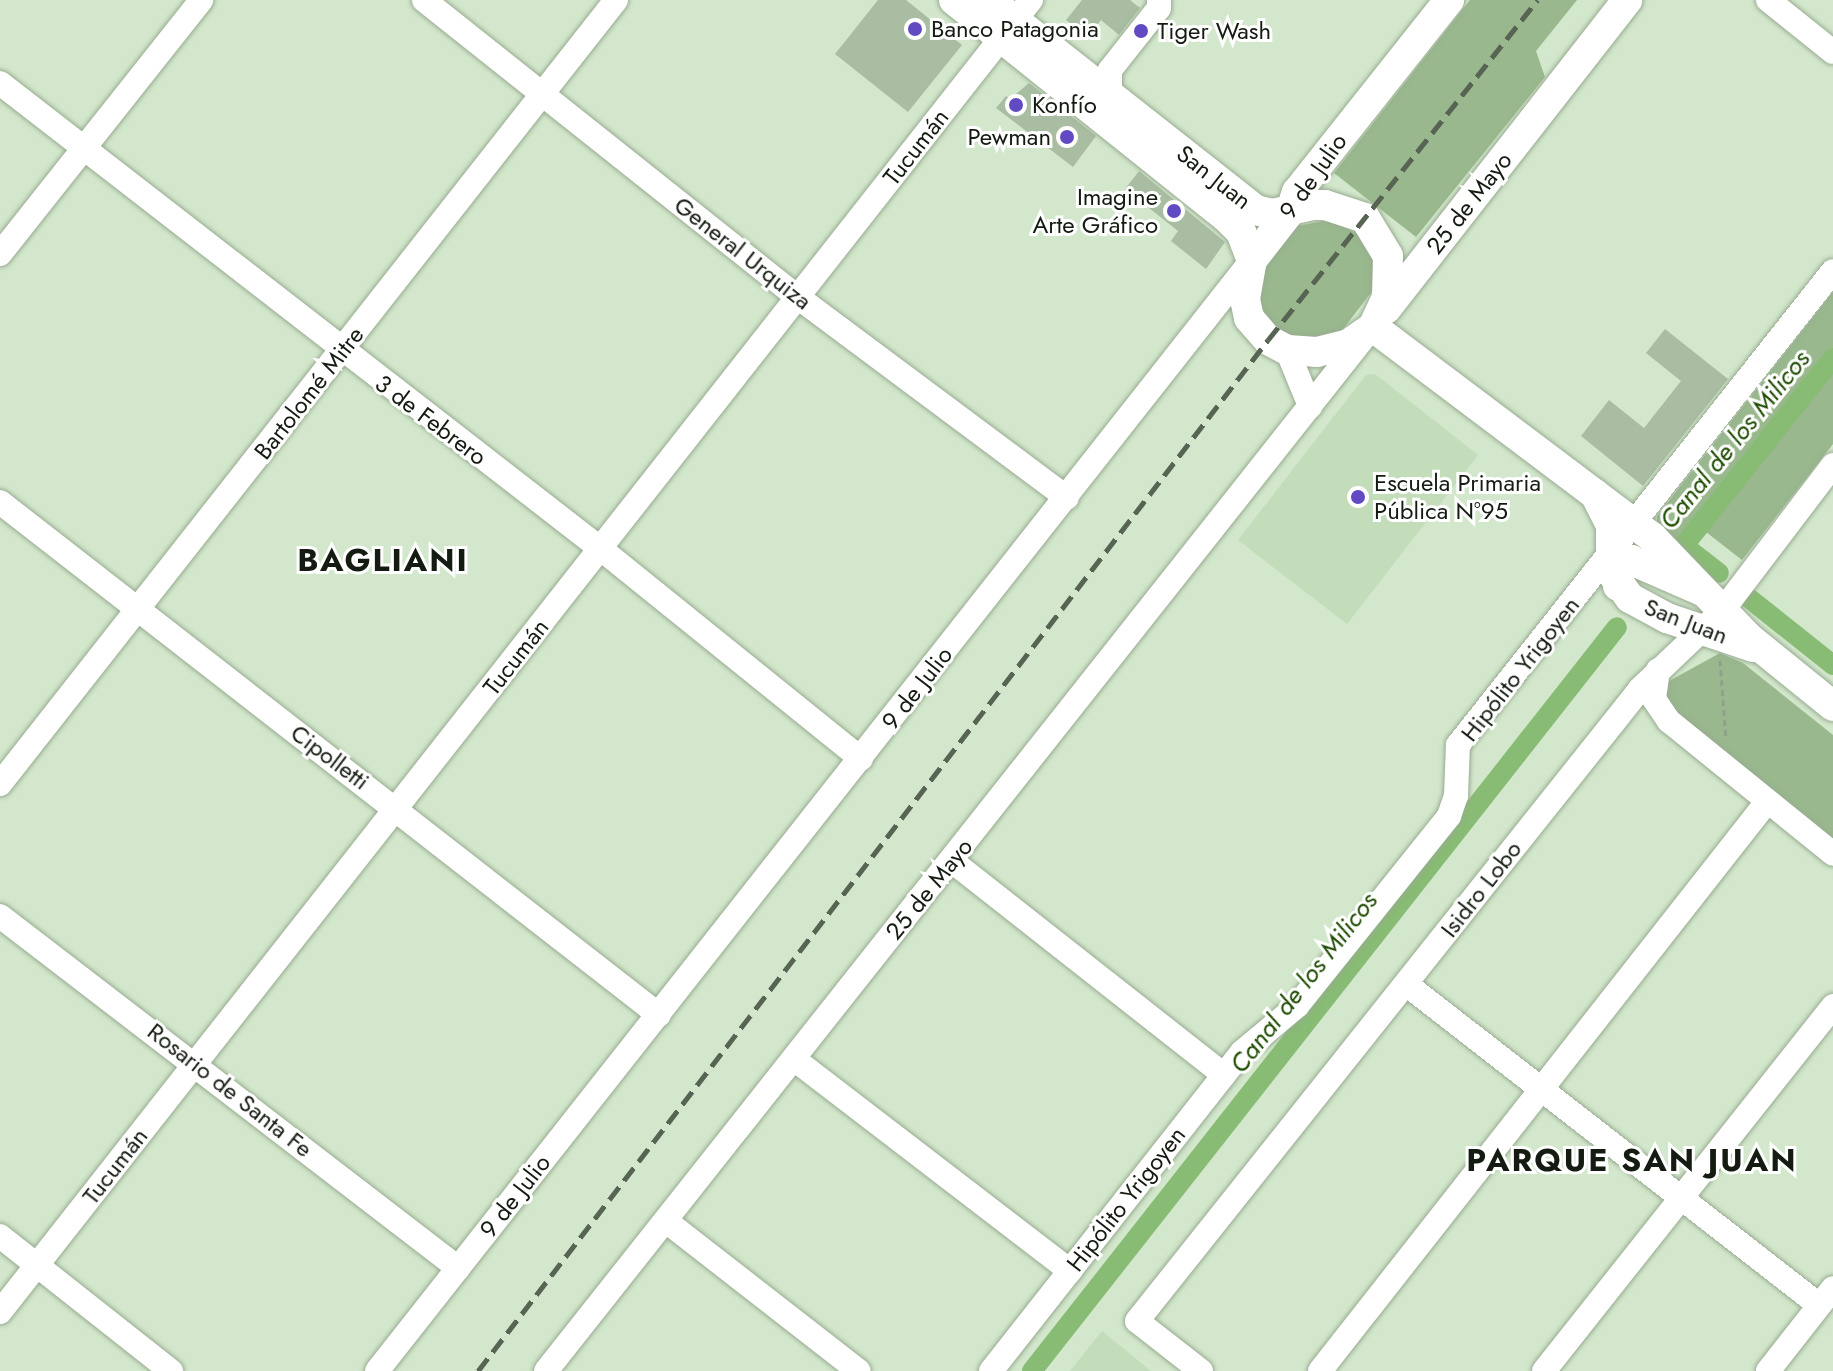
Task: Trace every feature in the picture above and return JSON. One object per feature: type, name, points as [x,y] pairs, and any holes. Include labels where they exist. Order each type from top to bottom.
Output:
[{"type":"main road","name":"San Juan","points":[[954,0],[1016,19],[1241,232],[1252,260]]},
{"type":"main road","name":"San Juan","points":[[989,0],[1256,210],[1291,210],[1325,205],[1347,210],[1378,233],[1391,279],[1373,327],[1635,523],[1714,622]]},
{"type":"main road","name":"9 de Julio","points":[[1252,260],[1291,210],[1297,192],[1449,0]]},
{"type":"main road","name":"25 de Mayo","points":[[1373,327],[1627,0]]},
{"type":"main road","points":[[1252,260],[1245,299],[1249,318],[1268,340],[1287,350],[1332,351],[1373,327]]},
{"type":"main road","name":"San Juan","points":[[1591,489],[1611,526],[1609,556],[1618,586],[1618,572],[1631,560],[1714,622],[1765,652],[1833,706]]},
{"type":"street","points":[[0,254],[201,0]]},
{"type":"street","name":"General Urquiza","points":[[424,0],[799,298],[1067,498]]},
{"type":"street","name":"Bartolomé Mitre","points":[[0,784],[616,0]]},
{"type":"street","points":[[1110,96],[1110,70],[1159,8],[1159,0]]},
{"type":"street","points":[[1768,0],[1833,52]]},
{"type":"street","name":"Tucumán","points":[[0,1312],[1016,19]]},
{"type":"street","name":"3 de Febrero","points":[[0,83],[341,352],[601,549],[861,759]]},
{"type":"street","name":"9 de Julio","points":[[377,1371],[1252,260]]},
{"type":"street","name":"Hipólito Yrigoyen","points":[[991,1371],[1224,1075],[1297,1006],[1449,816],[1456,796],[1458,745],[1833,271]]},
{"type":"street","name":"25 de Mayo","points":[[546,1371],[1373,327]]},
{"type":"street","points":[[1287,350],[1310,406]]},
{"type":"street","name":"Isidro Lobo","points":[[1201,1371],[1137,1321],[1658,670],[1714,622],[1833,465]]},
{"type":"street","name":"Cipolletti","points":[[0,502],[137,612],[397,808],[659,1015]]},
{"type":"street","points":[[1658,670],[1652,688],[1659,711],[1766,803],[1833,854]]},
{"type":"street","points":[[1320,1371],[1766,803]]},
{"type":"street","points":[[952,861],[1224,1075]]},
{"type":"street","name":"Rosario de Santa Fe","points":[[0,916],[197,1063],[458,1268]]},
{"type":"street","points":[[1406,984],[1681,1198],[1826,1296],[1782,1366]]},
{"type":"street","points":[[1544,1371],[1833,1006]]},
{"type":"street","points":[[794,1059],[1070,1271]]},
{"type":"street","points":[[666,1221],[859,1371]]},
{"type":"street","points":[[0,1236],[171,1371]]},
{"type":"path","points":[[1714,622],[1729,772]]},
{"type":"shaded area","points":[[1470,0],[1577,0],[1536,51],[1545,77],[1416,237],[1334,173]]},
{"type":"shaded area","points":[[1329,220],[1362,236],[1375,262],[1376,286],[1337,337],[1291,340],[1269,322],[1260,304],[1262,271],[1297,226]]},
{"type":"shaded area","points":[[1833,292],[1833,444],[1742,560],[1697,525],[1680,545],[1657,527],[1657,516]]},
{"type":"shaded area","name":"Escuela Primaria Pública Nº95","points":[[1375,374],[1478,455],[1347,624],[1238,540],[1366,375]]},
{"type":"shaded area","points":[[1720,653],[1743,663],[1833,735],[1833,844],[1660,705],[1660,686]]},
{"type":"shaded area","points":[[1102,1331],[1151,1371],[1070,1371]]},
{"type":"building","points":[[878,0],[906,0],[962,45],[908,112],[835,54]]},
{"type":"building","points":[[1082,0],[1130,0],[1140,8],[1119,35],[1101,20],[1088,37],[1066,20]]},
{"type":"building","points":[[1029,83],[1096,136],[1073,167],[996,108],[1006,96],[1010,99]]},
{"type":"building","points":[[1139,171],[1225,242],[1206,269],[1171,241],[1178,231],[1125,189]]},
{"type":"building","points":[[1665,329],[1728,379],[1643,486],[1581,436],[1609,400],[1644,428],[1681,381],[1646,353]]},
{"type":"waterway","name":"Canal de los Milicos","points":[[1678,553],[1833,358]]},
{"type":"waterway","points":[[1684,546],[1719,573]]},
{"type":"waterway","points":[[1750,599],[1833,665]]},
{"type":"waterway","name":"Canal de los Milicos","points":[[1032,1371],[1617,627]]},
{"type":"railway","points":[[478,1371],[1268,340],[1537,0]]},
{"type":"place","name":"Banco Patagonia","points":[[915,29]]},
{"type":"place","name":"Tiger Wash","points":[[1141,31]]},
{"type":"place","name":"Konfío","points":[[1016,105]]},
{"type":"place","name":"Pewman","points":[[1067,137]]},
{"type":"place","name":"Imagine Arte Gráfico","points":[[1174,211]]},
{"type":"place","name":"Escuela Primaria Pública Nº95","points":[[1358,497]]},
{"type":"district","name":"BAGLIANI","points":[[383,560]]},
{"type":"district","name":"PARQUE SAN JUAN","points":[[1632,1160]]}]
